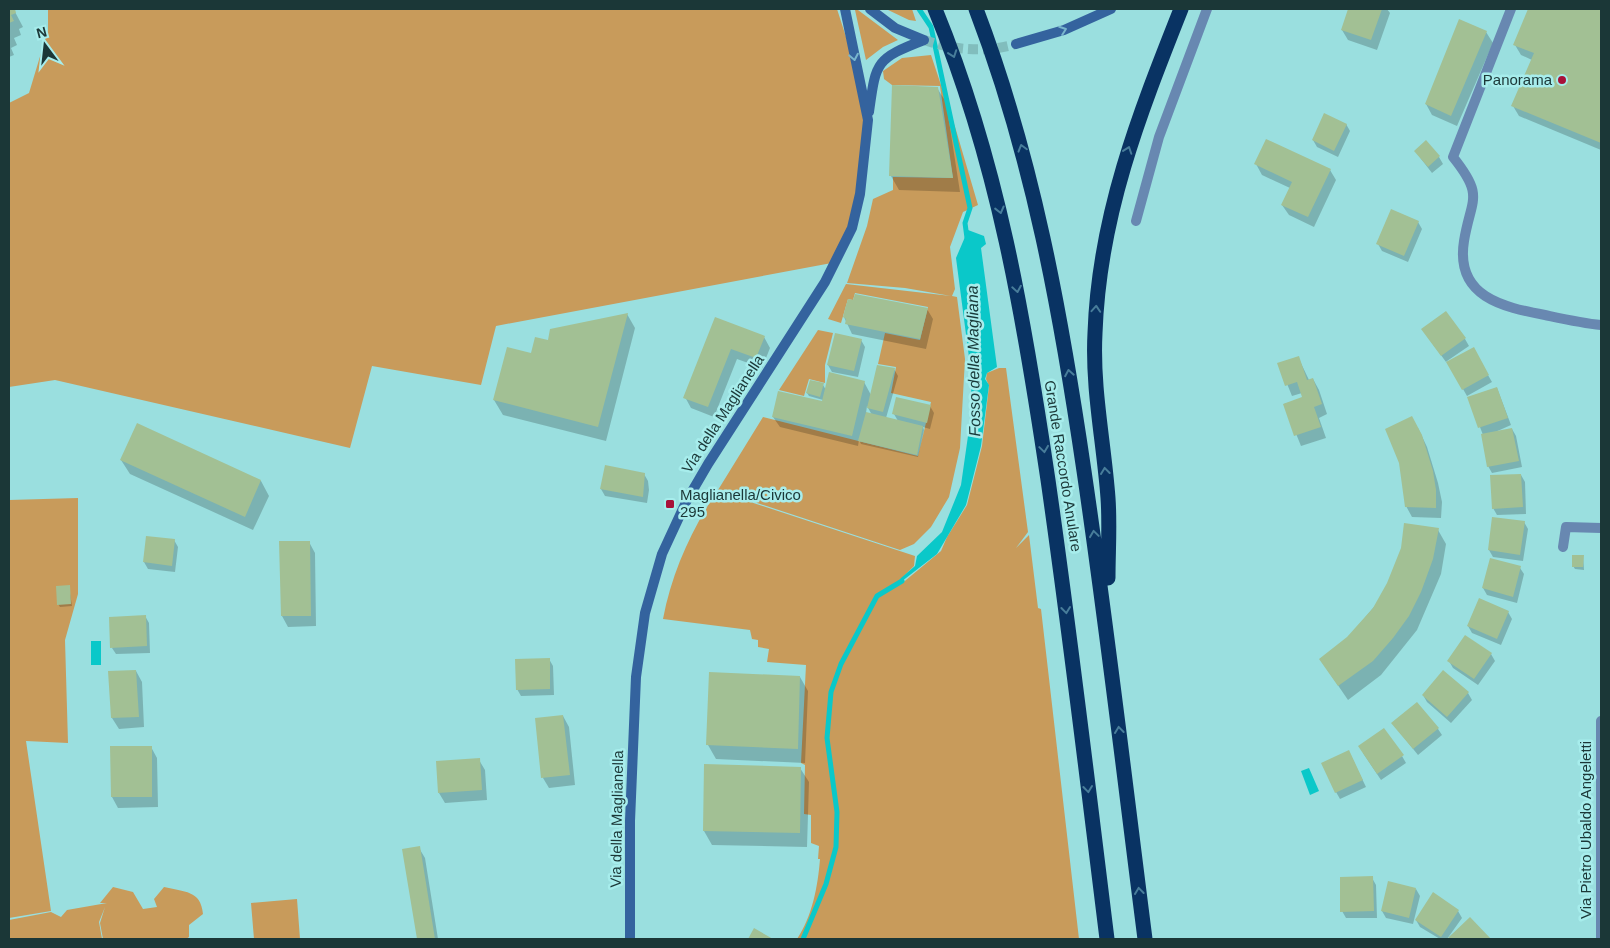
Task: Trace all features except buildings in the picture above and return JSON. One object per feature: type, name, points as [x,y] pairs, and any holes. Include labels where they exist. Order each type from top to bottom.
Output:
[{"type":"highway","name":"Grande Raccordo Anulare","points":[[935,9],[976,124],[1008,241],[1039,421],[1058,548],[1107,939]]},
{"type":"highway","name":"Grande Raccordo Anulare","points":[[976,9],[1008,99],[1042,230],[1072,391],[1107,624],[1145,939]]},
{"type":"highway","points":[[1107,624],[1108,500],[1095,374],[1094,334],[1100,269],[1123,164],[1181,9]]},
{"type":"main road","name":"Via della Maglianella","points":[[630,939],[630,821],[636,677],[640,632],[662,554],[687,500],[825,282],[852,228],[860,194],[868,120],[845,9]]},
{"type":"main road","points":[[868,120],[874,73],[881,62],[893,53],[924,40],[895,28],[870,9]]},
{"type":"main road","points":[[1016,44],[1064,30],[1111,9]]},
{"type":"street","points":[[1136,221],[1159,137],[1207,9]]},
{"type":"street","points":[[1511,9],[1453,157],[1472,185],[1471,212],[1464,238],[1462,256],[1465,270],[1472,284],[1485,297],[1505,306],[1601,325]]},
{"type":"street","points":[[1562,547],[1566,527],[1601,528]]},
{"type":"street","name":"Via Pietro Ubaldo Angeletti","points":[[1601,720],[1601,939]]},
{"type":"shaded area","points":[[48,9],[837,9],[856,68],[866,139],[860,194],[837,262],[496,326],[481,385],[372,366],[350,448],[55,380],[9,387],[9,103],[29,93],[48,30]]},
{"type":"shaded area","points":[[886,9],[912,9],[916,21],[909,20]]},
{"type":"shaded area","points":[[855,10],[858,10],[898,40],[883,47],[866,60]]},
{"type":"shaded area","points":[[931,55],[978,205],[963,212],[950,247],[955,289],[952,296],[957,297],[965,359],[960,448],[949,497],[931,527],[914,544],[900,550],[718,490],[763,417],[918,456],[931,402],[891,393],[896,367],[878,364],[885,333],[920,340],[928,307],[855,293],[853,300],[848,299],[841,323],[828,319],[846,284],[951,296],[905,288],[847,283],[867,226],[873,199],[893,190],[893,177],[953,178],[940,86],[892,85],[884,79],[883,71],[902,58]]},
{"type":"shaded area","points":[[818,330],[833,333],[825,365],[825,383],[809,379],[804,396],[779,390]]},
{"type":"shaded area","points":[[999,368],[1006,368],[1028,532],[1016,548],[1029,535],[1038,608],[1041,609],[1079,939],[797,939],[807,921],[813,901],[820,859],[818,859],[819,846],[811,843],[811,815],[804,814],[805,765],[801,763],[806,665],[767,662],[769,649],[758,647],[758,640],[752,639],[750,630],[663,619],[677,568],[699,521],[717,491],[915,556],[914,566],[896,584],[900,585],[941,551],[947,537],[967,505],[982,446],[989,386],[986,379],[987,373]]},
{"type":"shaded area","points":[[78,498],[78,594],[65,640],[68,743],[26,741],[51,911],[9,918],[9,500]]},
{"type":"shaded area","points":[[113,887],[133,892],[143,909],[157,907],[154,899],[164,887],[185,891],[199,900],[203,914],[189,925],[189,937],[186,939],[103,939],[100,923],[105,907],[99,922],[102,939],[9,939],[9,920],[51,912],[61,917],[67,910],[107,903],[100,903]]},
{"type":"shaded area","points":[[297,899],[300,939],[254,939],[251,903]]},
{"type":"water","points":[[968,230],[984,236],[986,244],[981,248],[997,367],[987,373],[985,379],[989,385],[981,446],[966,505],[937,554],[897,585],[901,578],[915,566],[917,556],[942,532],[961,485],[972,408],[970,365],[956,258]]},
{"type":"water","points":[[91,641],[101,641],[101,665],[91,665]]},
{"type":"water","points":[[1309,768],[1319,791],[1310,795],[1301,771]]},
{"type":"waterway","name":"Fosso della Magliana","points":[[919,9],[931,27],[970,208],[965,223],[967,238]]},
{"type":"waterway","name":"Fosso della Magliana","points":[[803,939],[826,884],[836,847],[837,812],[827,738],[831,692],[841,664],[877,596],[902,581]]},
{"type":"tunnel","points":[[924,40],[970,49],[993,49],[1016,44]]},
{"type":"place","name":"Panorama","points":[[1562,80]]},
{"type":"place","name":"Maglianella/Civico 295","points":[[670,504]]}]
